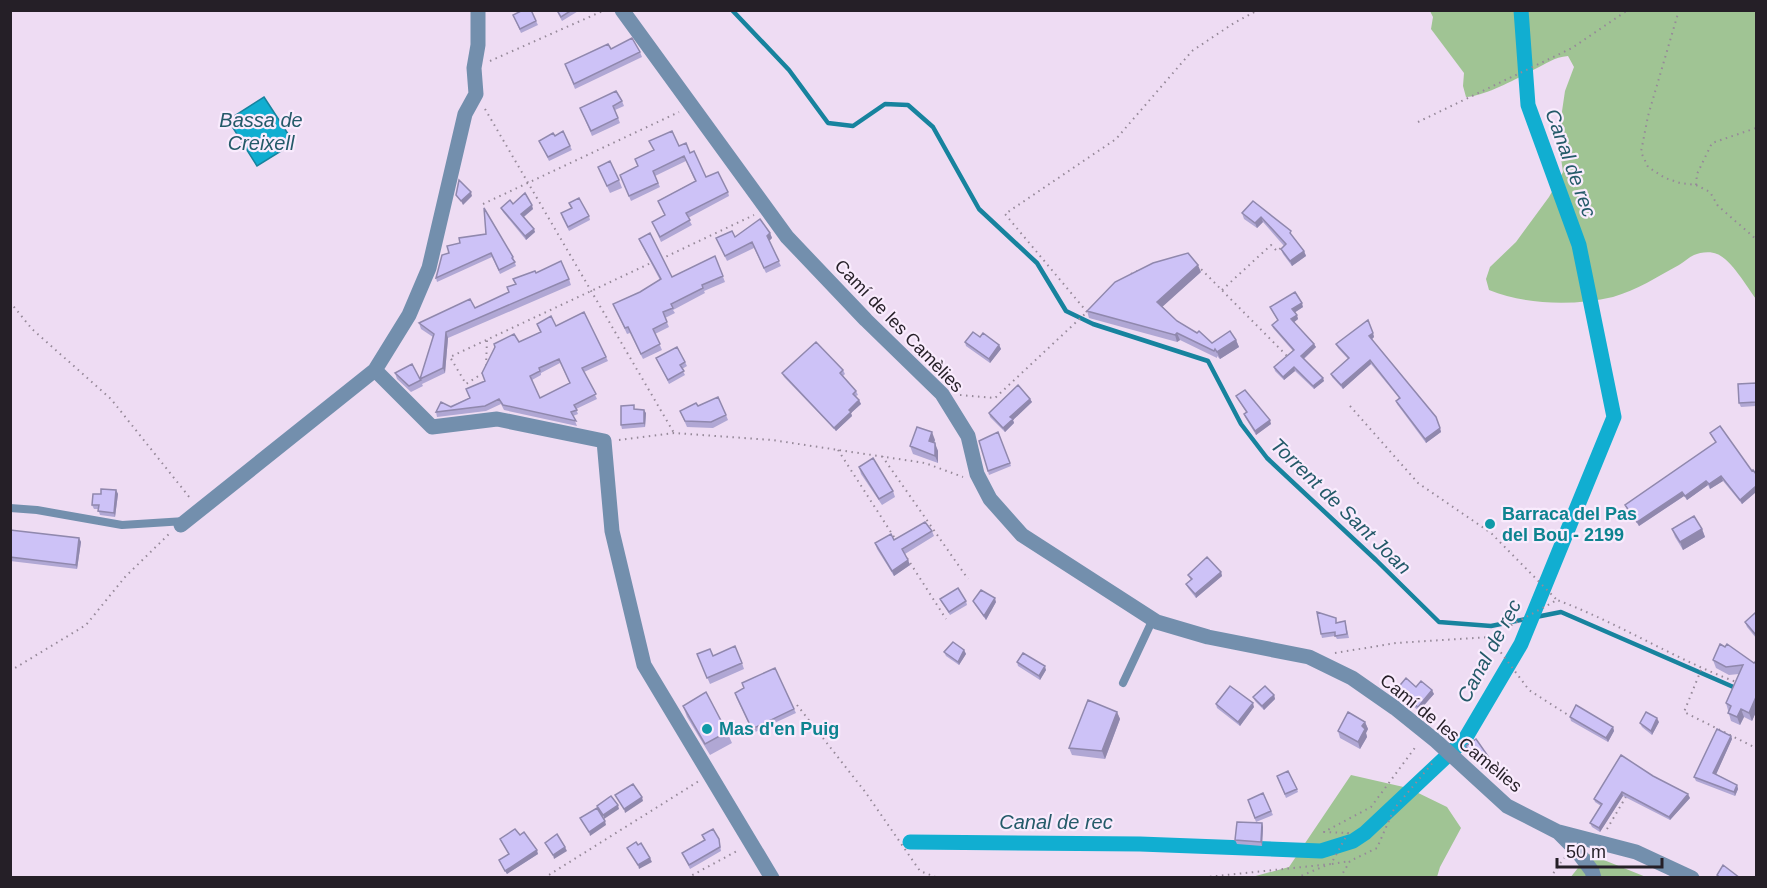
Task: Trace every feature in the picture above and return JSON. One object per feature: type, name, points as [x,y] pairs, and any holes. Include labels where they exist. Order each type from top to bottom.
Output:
[{"type":"street","points":[[183,523],[375,370],[409,315],[429,268],[465,114],[476,94],[474,68],[478,45],[478,10]]},
{"type":"street","name":"Camí de les Camèlies","points":[[622,10],[795,245],[866,320],[942,394],[968,436],[977,474],[990,499],[1022,535],[1157,622],[1209,637],[1309,657],[1352,678],[1426,733],[1507,806],[1558,832],[1592,871],[1594,878]]},
{"type":"street","points":[[375,370],[432,427],[497,419],[604,441],[612,531],[644,665],[772,878]]},
{"type":"street","points":[[1558,832],[1636,852],[1692,878]]},
{"type":"lane","points":[[10,508],[36,510],[122,525],[183,523]]},
{"type":"lane","points":[[1123,683],[1153,619]]},
{"type":"path","points":[[474,68],[605,10]]},
{"type":"path","points":[[1087,312],[1005,214],[1116,138],[1192,51],[1258,10]]},
{"type":"path","points":[[1418,122],[1572,48],[1628,10]]},
{"type":"path","points":[[1679,10],[1648,116],[1641,152],[1648,167],[1665,178],[1696,185],[1710,192],[1718,206],[1756,239]]},
{"type":"path","points":[[476,94],[674,433]]},
{"type":"path","points":[[483,204],[692,106]]},
{"type":"path","points":[[1696,185],[1697,174],[1712,142],[1756,128]]},
{"type":"path","points":[[486,340],[486,371],[466,384],[450,357],[486,340],[767,209]]},
{"type":"path","points":[[1222,290],[1271,245],[1276,251],[1289,242]]},
{"type":"path","points":[[1190,257],[1289,358]]},
{"type":"path","points":[[1126,279],[1135,271],[1146,268]]},
{"type":"path","points":[[10,302],[32,329],[111,399],[199,510]]},
{"type":"path","points":[[942,394],[995,398],[1093,306]]},
{"type":"path","points":[[1350,406],[1418,483],[1491,533],[1557,600],[1590,612],[1701,669],[1745,685]]},
{"type":"path","points":[[604,441],[674,433],[772,440],[925,463],[982,484]]},
{"type":"path","points":[[837,450],[946,618]]},
{"type":"path","points":[[882,456],[968,579]]},
{"type":"path","points":[[10,671],[86,625],[124,577],[183,523]]},
{"type":"path","points":[[1309,657],[1396,643],[1490,637],[1557,600]]},
{"type":"path","points":[[1490,637],[1529,690],[1568,715]]},
{"type":"path","points":[[1701,669],[1684,712],[1756,748]]},
{"type":"path","points":[[797,705],[866,794],[920,871],[938,878]]},
{"type":"path","points":[[1296,878],[1331,864],[1348,832],[1324,832],[1371,807],[1426,733]]},
{"type":"path","points":[[1198,878],[1350,861],[1377,848],[1394,809],[1444,749]]},
{"type":"path","points":[[544,878],[709,775]]},
{"type":"path","points":[[1599,842],[1629,794]]},
{"type":"path","points":[[687,878],[752,845]]},
{"type":"path","points":[[1550,878],[1572,846]]},
{"type":"path","points":[[1340,878],[1350,861]]},
{"type":"green space","points":[[1430,11],[1756,11],[1756,299],[1728,261],[1709,252],[1692,256],[1630,291],[1598,300],[1566,303],[1534,301],[1518,299],[1489,290],[1486,279],[1490,267],[1516,242],[1549,197],[1563,172],[1557,130],[1565,91],[1574,67],[1568,56],[1558,58],[1482,94],[1466,97],[1463,86],[1464,73],[1431,29],[1433,17]]},
{"type":"green space","points":[[1351,775],[1408,788],[1447,807],[1461,828],[1437,877],[1252,877],[1289,867]]},
{"type":"green space","points":[[1589,854],[1646,877],[1570,878]]},
{"type":"water","name":"Bassa de Creixell","points":[[264,97],[294,143],[257,166],[228,120]]},
{"type":"building","points":[[523,10],[531,10],[536,21],[520,29],[513,15]]},
{"type":"building","points":[[557,10],[572,10],[561,17]]},
{"type":"building","points":[[632,38],[640,52],[574,84],[565,64],[608,44],[611,49]]},
{"type":"building","points":[[616,91],[622,101],[613,106],[618,118],[591,131],[580,108]]},
{"type":"building","points":[[563,131],[570,146],[548,157],[539,141],[553,133],[555,136]]},
{"type":"building","points":[[672,131],[679,146],[686,143],[690,153],[694,151],[706,177],[718,172],[728,192],[686,213],[690,220],[660,237],[652,222],[665,215],[658,201],[696,181],[684,156],[653,171],[658,183],[629,196],[620,175],[638,166],[635,159],[654,150],[649,141]]},
{"type":"building","points":[[610,161],[619,180],[607,186],[598,167]]},
{"type":"building","points":[[459,180],[471,192],[461,201],[456,195]]},
{"type":"building","points":[[525,193],[532,205],[521,214],[534,229],[525,236],[501,208],[510,200],[513,204]]},
{"type":"building","points":[[579,198],[589,216],[568,227],[561,213],[572,208],[569,203]]},
{"type":"building","points":[[1253,201],[1291,231],[1290,233],[1304,251],[1290,261],[1281,249],[1286,244],[1261,217],[1255,223],[1242,213]]},
{"type":"building","points":[[484,208],[515,262],[499,270],[491,253],[436,278],[442,255],[449,253],[447,246],[460,243],[459,238],[486,234]]},
{"type":"building","points":[[760,219],[770,233],[767,236],[779,261],[764,268],[752,242],[725,256],[716,238],[732,231],[735,237]]},
{"type":"building","points":[[650,233],[672,277],[715,256],[723,276],[702,285],[703,288],[671,304],[673,308],[663,312],[667,322],[653,329],[660,344],[641,354],[628,327],[625,328],[613,304],[640,292],[661,279],[639,239]]},
{"type":"building","points":[[1188,253],[1198,265],[1157,302],[1177,321],[1197,333],[1199,331],[1212,343],[1230,331],[1236,340],[1217,352],[1215,349],[1214,351],[1177,333],[1175,335],[1087,311],[1115,282],[1153,263]]},
{"type":"building","points":[[561,261],[569,279],[446,332],[443,368],[420,379],[434,334],[419,323],[470,299],[475,308],[509,292],[507,287],[516,284],[513,279],[535,271],[536,273]]},
{"type":"building","points":[[1295,292],[1302,303],[1292,309],[1297,315],[1291,319],[1314,344],[1301,356],[1323,378],[1313,386],[1294,367],[1283,377],[1274,367],[1294,350],[1272,325],[1278,320],[1270,307]]},
{"type":"building","points":[[584,312],[606,357],[582,368],[596,394],[574,405],[577,410],[571,412],[576,421],[503,405],[499,399],[485,406],[436,412],[441,402],[451,407],[470,398],[466,389],[485,381],[482,373],[495,347],[494,344],[514,334],[519,342],[541,332],[537,324],[551,316],[556,326]],"holes":[[[559,359],[570,383],[540,398],[530,376],[540,371],[539,368]]]},
{"type":"building","points":[[1368,320],[1373,333],[1369,336],[1436,417],[1440,428],[1425,439],[1396,401],[1400,398],[1370,360],[1341,385],[1331,374],[1349,358],[1336,344]]},
{"type":"building","points":[[973,332],[980,337],[983,333],[999,345],[989,359],[965,342]]},
{"type":"building","points":[[816,342],[843,370],[840,373],[856,391],[853,394],[859,400],[849,410],[851,412],[834,428],[782,373]]},
{"type":"building","points":[[677,347],[685,362],[680,365],[684,371],[668,380],[656,358]]},
{"type":"building","points":[[412,364],[421,380],[409,386],[395,373]]},
{"type":"building","points":[[1756,383],[1756,402],[1739,403],[1738,384]]},
{"type":"building","points":[[1018,385],[1030,399],[1010,417],[1013,419],[1003,428],[989,413]]},
{"type":"building","points":[[1245,390],[1270,420],[1255,431],[1244,414],[1247,412],[1236,396]]},
{"type":"building","points":[[718,397],[726,415],[711,422],[685,421],[680,411],[696,403],[698,406]]},
{"type":"building","points":[[634,405],[634,409],[644,410],[644,423],[621,425],[621,406]]},
{"type":"building","points":[[1720,426],[1756,474],[1756,486],[1740,500],[1721,476],[1709,484],[1706,481],[1685,496],[1682,492],[1637,522],[1625,505],[1716,442],[1710,433]]},
{"type":"building","points":[[917,427],[932,432],[929,441],[935,443],[935,456],[910,446]]},
{"type":"building","points":[[998,432],[1010,463],[988,471],[979,441]]},
{"type":"building","points":[[873,458],[893,491],[879,499],[859,467]]},
{"type":"building","points":[[101,489],[116,490],[114,513],[98,511],[99,505],[92,505],[93,494],[101,494]]},
{"type":"building","points":[[1694,516],[1702,529],[1680,542],[1672,529]]},
{"type":"building","points":[[925,522],[932,531],[902,549],[908,560],[892,571],[875,543],[891,534],[894,540]]},
{"type":"building","points":[[10,530],[79,538],[76,565],[10,557]]},
{"type":"building","points":[[1207,557],[1221,572],[1195,594],[1186,584],[1192,579],[1188,575]]},
{"type":"building","points":[[958,588],[966,601],[949,612],[940,599]]},
{"type":"building","points":[[981,590],[995,598],[984,616],[973,601]]},
{"type":"building","points":[[1317,612],[1336,618],[1336,623],[1345,621],[1347,634],[1335,636],[1335,632],[1321,634]]},
{"type":"building","points":[[1755,613],[1756,615],[1756,635],[1745,622]]},
{"type":"building","points":[[953,642],[964,650],[958,662],[944,652]]},
{"type":"building","points":[[1720,644],[1725,647],[1727,644],[1754,663],[1756,661],[1756,697],[1749,713],[1741,709],[1737,717],[1728,713],[1731,706],[1726,703],[1743,665],[1726,667],[1713,660]]},
{"type":"building","points":[[735,646],[742,663],[707,678],[697,654],[710,649],[713,656]]},
{"type":"building","points":[[1023,653],[1045,666],[1039,676],[1017,662]]},
{"type":"building","points":[[775,668],[794,709],[752,729],[735,693],[744,688],[742,683]]},
{"type":"building","points":[[1406,678],[1416,687],[1421,681],[1432,690],[1418,707],[1396,690]]},
{"type":"building","points":[[1230,686],[1253,703],[1238,722],[1216,704]]},
{"type":"building","points":[[1265,686],[1274,695],[1262,706],[1253,697]]},
{"type":"building","points":[[706,692],[727,732],[705,744],[683,706]]},
{"type":"building","points":[[1088,700],[1117,712],[1102,751],[1069,748]]},
{"type":"building","points":[[1576,705],[1613,727],[1606,738],[1570,717]]},
{"type":"building","points":[[1348,712],[1365,722],[1362,726],[1365,729],[1358,742],[1338,731]]},
{"type":"building","points":[[1646,712],[1657,718],[1651,731],[1640,723]]},
{"type":"building","points":[[1717,729],[1731,736],[1713,773],[1737,785],[1734,792],[1694,777]]},
{"type":"building","points":[[1476,739],[1490,759],[1480,765],[1466,746]]},
{"type":"building","points":[[1621,755],[1653,776],[1688,794],[1669,817],[1622,792],[1599,828],[1590,823],[1602,804],[1594,799]]},
{"type":"building","points":[[1288,771],[1297,789],[1285,794],[1277,776]]},
{"type":"building","points":[[633,784],[642,797],[624,809],[615,795]]},
{"type":"building","points":[[1263,793],[1271,811],[1255,818],[1248,800]]},
{"type":"building","points":[[611,796],[618,805],[603,815],[597,806]]},
{"type":"building","points":[[597,808],[605,821],[589,832],[580,818]]},
{"type":"building","points":[[1237,822],[1262,823],[1261,842],[1235,840]]},
{"type":"building","points":[[515,829],[520,835],[524,832],[537,850],[505,871],[499,860],[509,854],[500,839]]},
{"type":"building","points":[[713,829],[719,839],[720,847],[689,865],[682,853],[705,840],[702,835]]},
{"type":"building","points":[[557,834],[565,847],[553,855],[545,843]]},
{"type":"building","points":[[636,842],[638,845],[641,843],[650,858],[638,865],[627,848]]},
{"type":"building","points":[[1723,865],[1740,878],[1721,878],[1717,875]]},
{"type":"waterway","name":"Torrent de Sant Joan","points":[[732,10],[789,70],[828,123],[853,126],[885,104],[908,105],[933,127],[979,209],[1037,263],[1066,311],[1093,324],[1208,361],[1241,424],[1267,458],[1439,622],[1491,626],[1561,612],[1738,689]]},
{"type":"waterway","name":"Canal de rec","points":[[910,842],[1140,844],[1321,851],[1353,841],[1365,833],[1465,739],[1521,644],[1614,417],[1579,245],[1528,105],[1521,10]]},
{"type":"place","name":"Barraca del Pas del Bou - 2199","points":[[1490,524]]},
{"type":"place","name":"Mas d'en Puig","points":[[707,729]]}]
